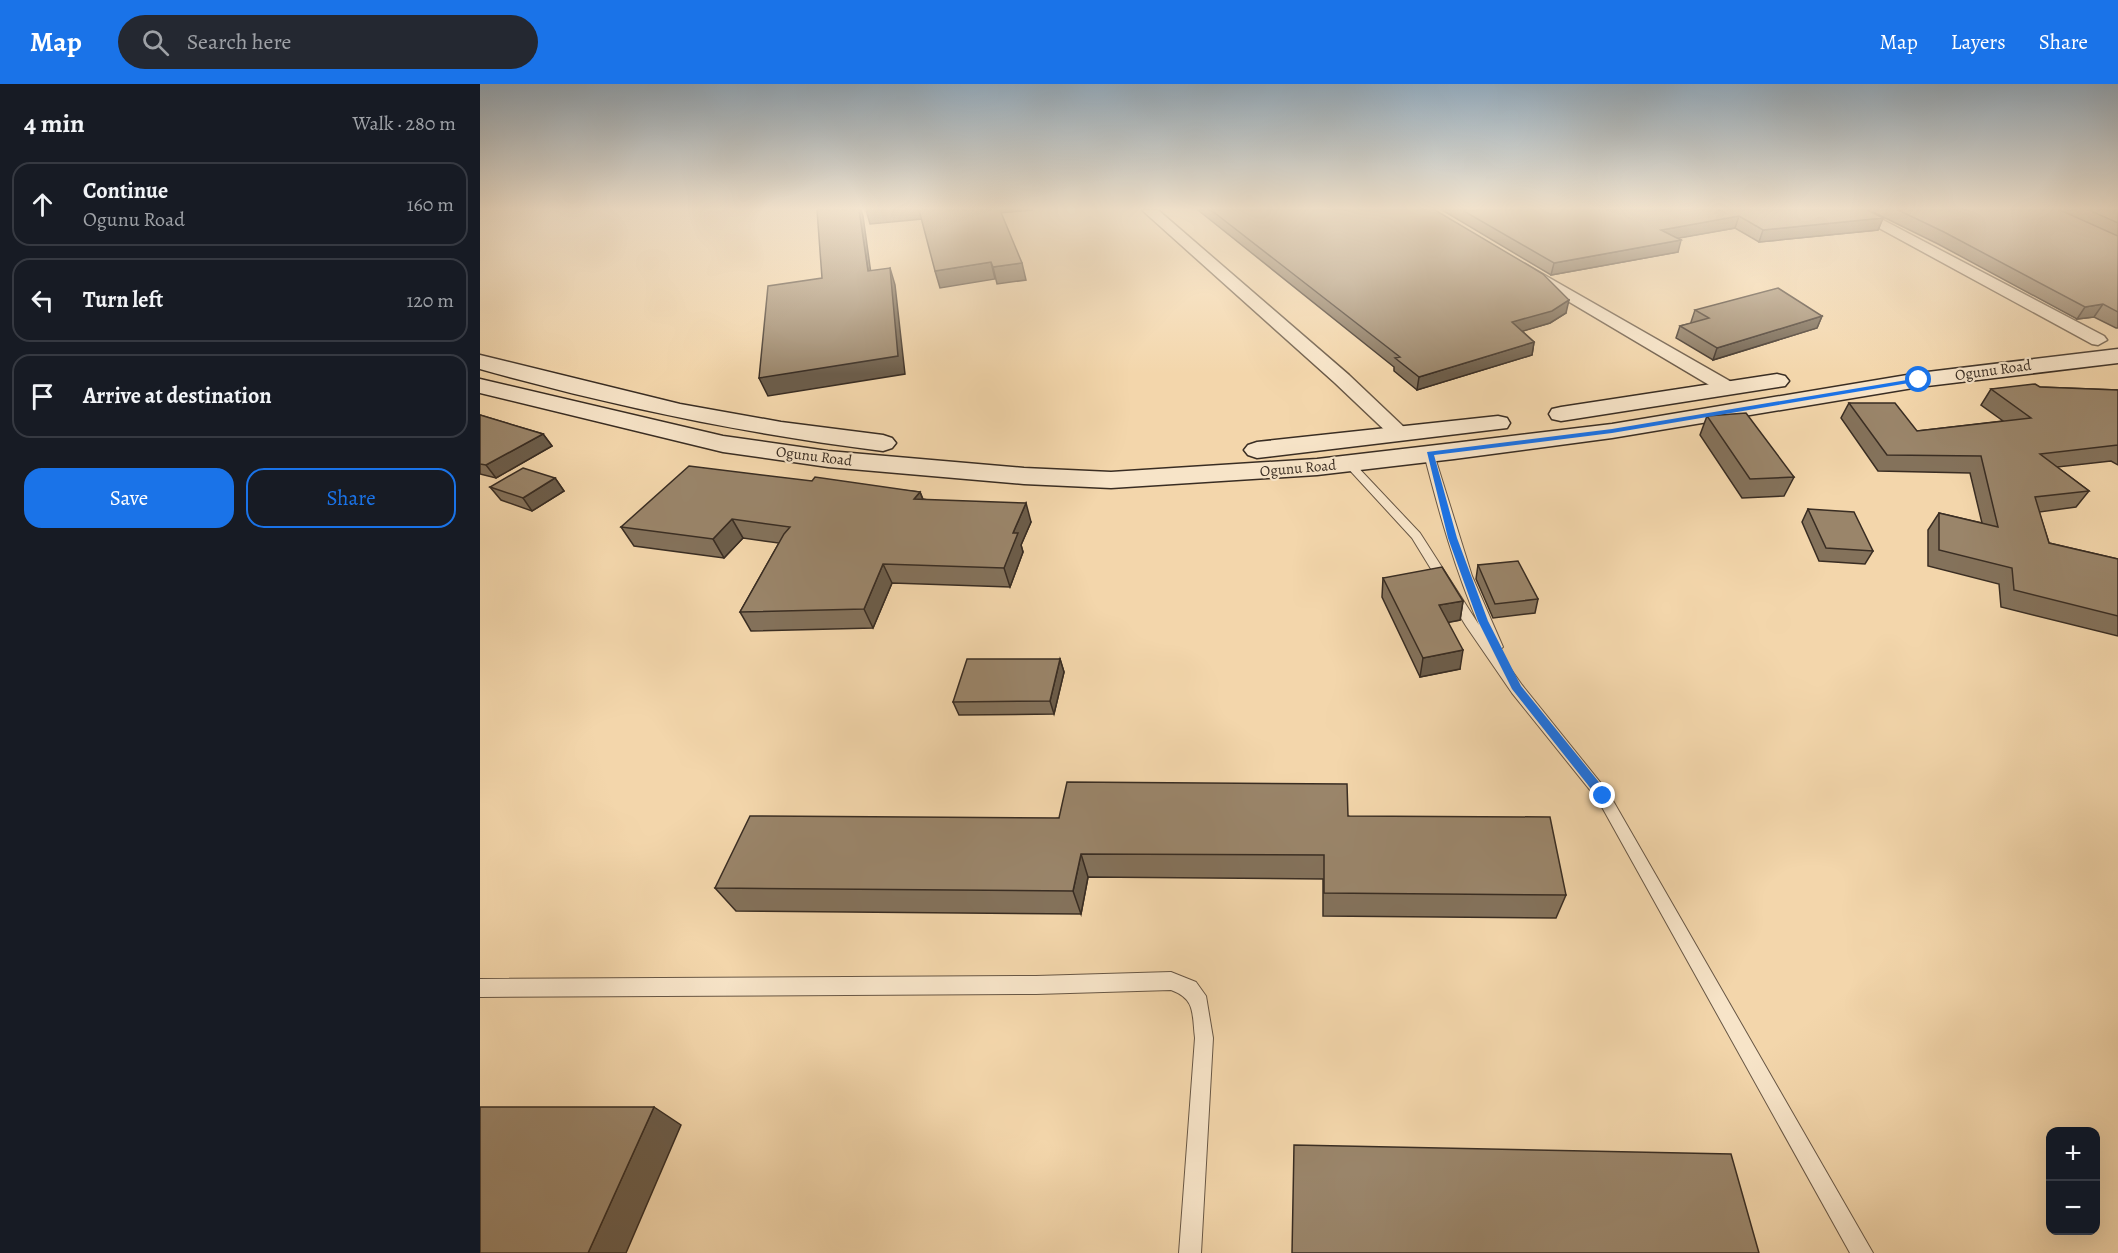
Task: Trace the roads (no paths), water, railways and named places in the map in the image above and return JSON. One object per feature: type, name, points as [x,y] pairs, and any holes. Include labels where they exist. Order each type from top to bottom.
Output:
[{"type":"main road","name":"Ogunu Road","points":[[480,362],[549,382],[756,425],[952,450],[1108,458],[1197,456],[1400,434],[1594,410],[1728,388],[2010,348],[2108,339]]},
{"type":"main road","name":"Ogunu Road","points":[[480,386],[723,444],[840,460],[1024,476],[1111,480],[1349,464],[1612,431],[1919,380],[2118,356]]},
{"type":"street","points":[[1211,265],[1333,371],[1400,434]]},
{"type":"street","points":[[1518,265],[1728,388]]},
{"type":"street","points":[[1961,265],[2108,339]]},
{"type":"lane","points":[[1429,454],[1452,538],[1483,621],[1517,689]]},
{"type":"lane","points":[[1349,464],[1416,536],[1471,623],[1517,689],[1603,796],[1862,1253]]},
{"type":"lane","points":[[480,988],[1024,985],[1171,981],[1190,988],[1200,1002],[1204,1038],[1190,1253]]}]
